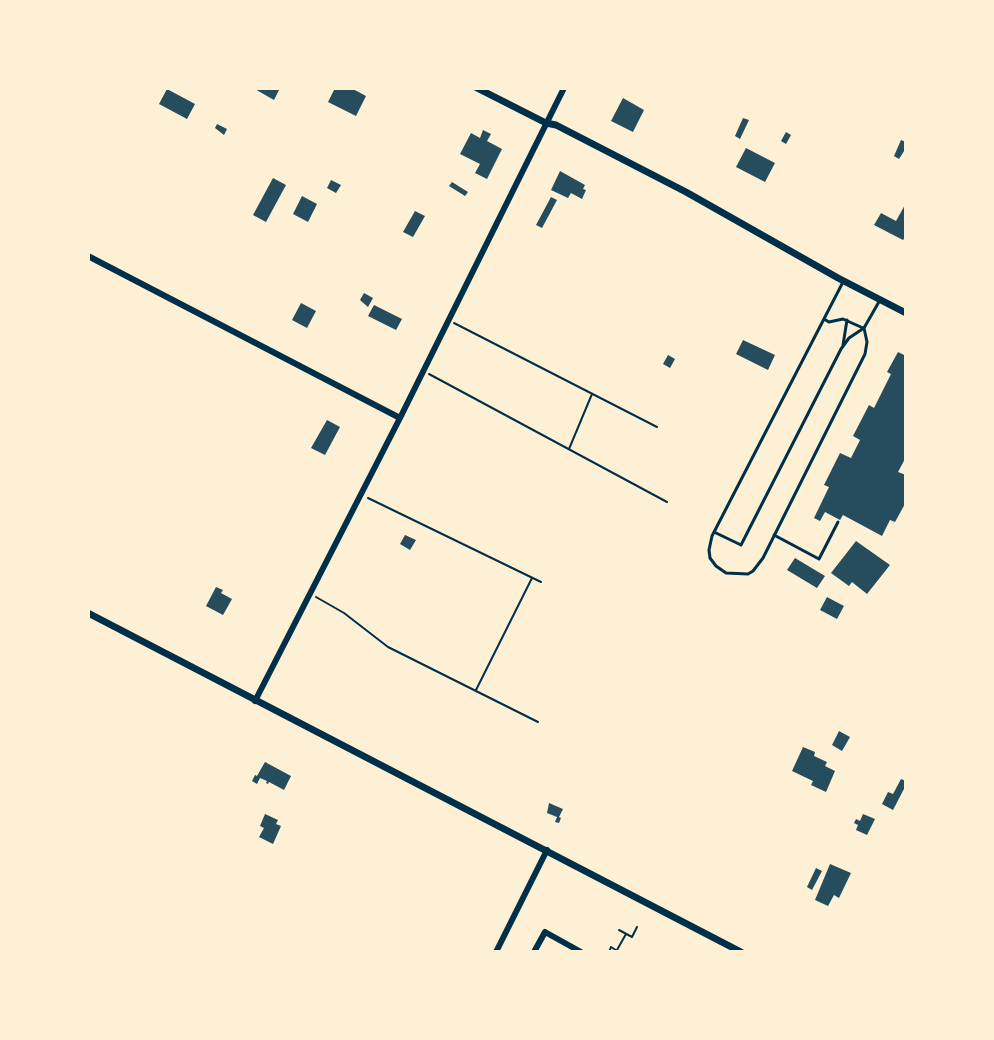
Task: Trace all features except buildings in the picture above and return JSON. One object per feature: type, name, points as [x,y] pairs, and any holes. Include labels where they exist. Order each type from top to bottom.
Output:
[{"type":"street","points":[[477,88],[546,123],[556,125],[686,192],[906,313]]},
{"type":"street","points":[[255,701],[400,418],[564,88]]},
{"type":"street","points":[[88,256],[400,418]]},
{"type":"street","points":[[88,613],[741,951]]},
{"type":"street","points":[[496,951],[548,850]]},
{"type":"street","points":[[534,951],[545,932],[581,951]]},
{"type":"lane","points":[[843,280],[714,532],[710,544],[710,558],[726,573],[748,574],[758,567],[865,354],[867,342],[864,328]]},
{"type":"lane","points":[[714,532],[741,545],[841,349],[849,338],[864,328],[880,300]]},
{"type":"lane","points":[[824,319],[829,322],[838,319],[847,320],[864,328]]},
{"type":"lane","points":[[841,349],[847,320]]},
{"type":"lane","points":[[774,535],[819,558],[838,522]]},
{"type":"path","points":[[449,320],[657,427]]},
{"type":"path","points":[[423,371],[668,502]]},
{"type":"path","points":[[569,449],[592,394]]},
{"type":"path","points":[[361,495],[541,582]]},
{"type":"path","points":[[475,691],[532,578]]},
{"type":"path","points":[[311,594],[344,613],[388,647],[538,722]]},
{"type":"path","points":[[620,930],[632,937],[637,927]]},
{"type":"path","points":[[609,951],[611,947],[618,951],[626,934]]}]
